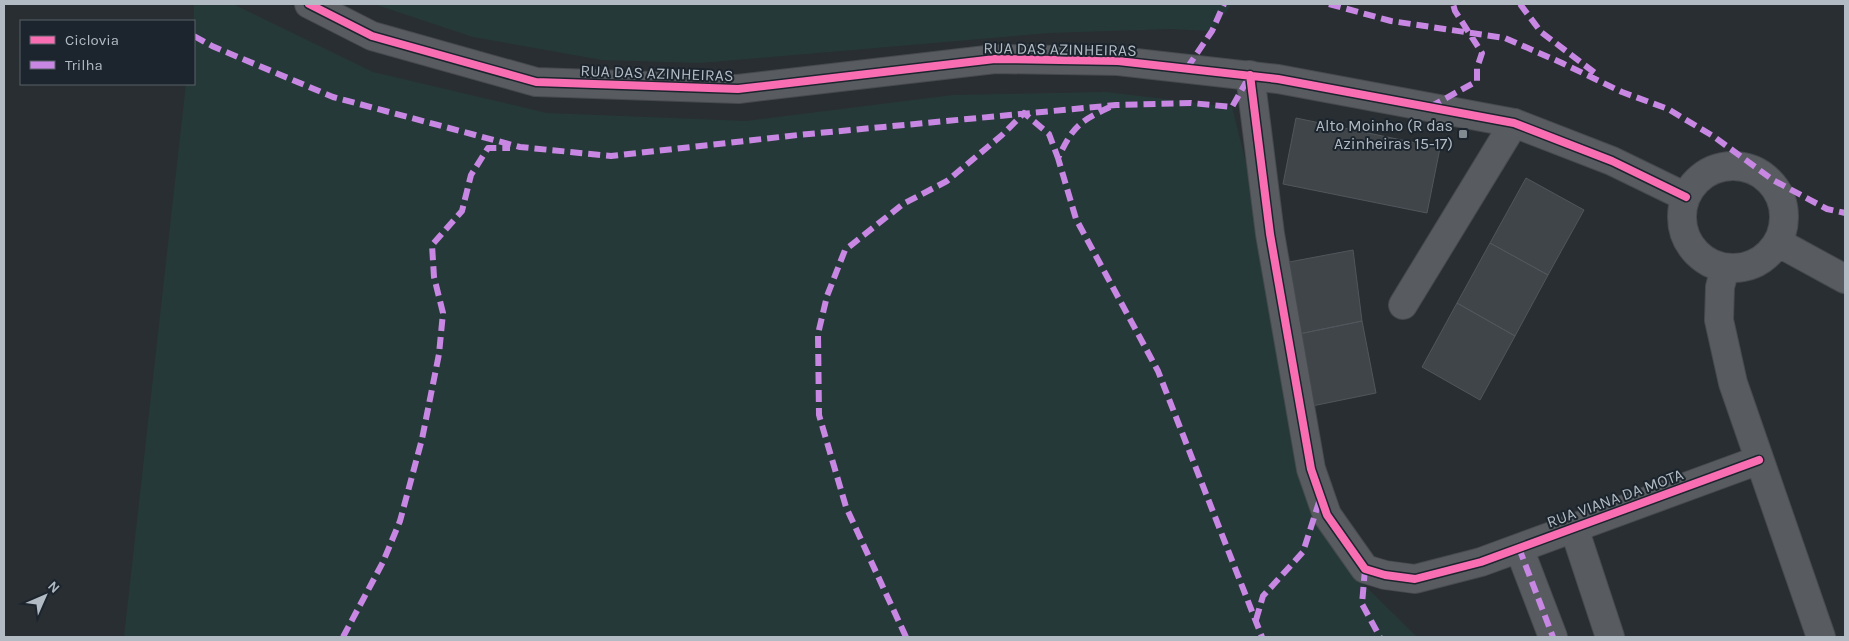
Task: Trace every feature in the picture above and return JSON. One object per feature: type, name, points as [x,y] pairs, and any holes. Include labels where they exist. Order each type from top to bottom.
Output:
[{"type":"street","name":"RUA DAS AZINHEIRAS","points":[[310,4],[372,36],[536,82],[738,90],[994,59],[1118,61],[1250,75],[1420,104],[1514,123],[1612,161],[1686,197]]},
{"type":"street","name":"RUA VIANA DA MOTA","points":[[1250,75],[1270,234],[1311,470],[1327,514],[1365,569],[1384,575],[1415,579],[1481,562],[1759,460]]},
{"type":"street","points":[[1403,305],[1514,123]]},
{"type":"street","points":[[1728,166],[1747,168],[1764,176],[1776,189],[1784,206],[1784,225],[1779,243],[1755,264],[1741,268],[1725,268],[1708,262],[1693,250],[1684,234],[1682,215],[1686,197],[1696,182],[1711,171],[1728,166]]},
{"type":"street","points":[[1779,243],[1845,279]]},
{"type":"street","points":[[1725,268],[1720,287],[1719,320],[1733,383],[1821,637]]},
{"type":"street","points":[[1574,528],[1610,637]]},
{"type":"street","points":[[1519,548],[1553,637]]},
{"type":"shaded area","points":[[194,4],[233,4],[373,72],[547,113],[746,121],[953,95],[1106,92],[1232,107],[1348,569],[1417,637],[124,637],[186,85],[195,85]]},
{"type":"shaded area","points":[[374,4],[1232,4],[1212,31],[1170,29],[1049,33],[700,63],[602,60],[473,37]]},
{"type":"building","points":[[1296,118],[1440,148],[1427,213],[1283,184]]},
{"type":"building","points":[[1526,178],[1584,210],[1548,275],[1490,243]]},
{"type":"building","points":[[1490,243],[1548,275],[1515,336],[1457,303]]},
{"type":"building","points":[[1353,250],[1362,321],[1299,334],[1289,262]]},
{"type":"building","points":[[1457,303],[1515,336],[1480,400],[1422,367]]},
{"type":"building","points":[[1362,321],[1376,393],[1312,406],[1299,334]]},
{"type":"marked path","points":[[1187,68],[1212,31],[1224,4]]},
{"type":"marked path","points":[[1329,4],[1391,21],[1505,38],[1622,92],[1668,109],[1713,136],[1773,180],[1827,209],[1845,213]]},
{"type":"marked path","points":[[1430,107],[1477,81],[1477,68],[1482,53],[1455,11],[1453,4]]},
{"type":"marked path","points":[[1520,4],[1541,32],[1599,76]]},
{"type":"marked path","points":[[195,37],[212,46],[333,97],[520,147],[611,156],[798,135],[1116,105],[1191,103],[1232,107],[1249,77]]},
{"type":"marked path","points":[[1110,107],[1090,117],[1078,126],[1068,139],[1058,158],[1076,219],[1158,371],[1262,637]]},
{"type":"marked path","points":[[906,637],[846,507],[819,415],[818,334],[827,296],[845,250],[903,204],[947,181],[1002,135],[1024,113],[1049,134],[1058,158]]},
{"type":"marked path","points":[[343,637],[383,562],[400,521],[422,439],[439,354],[443,313],[434,277],[432,245],[462,211],[471,175],[488,148],[510,148]]},
{"type":"marked path","points":[[1256,620],[1263,596],[1303,552],[1320,499]]},
{"type":"marked path","points":[[1519,548],[1553,637]]},
{"type":"marked path","points":[[1365,569],[1362,604],[1380,637]]},
{"type":"cycle path","points":[[309,4],[372,36],[536,82],[738,89],[995,59],[1118,61],[1278,79],[1514,123],[1612,161],[1686,197]]},
{"type":"cycle path","points":[[1250,75],[1270,234],[1311,469],[1327,515],[1365,569],[1385,575],[1415,579],[1481,562],[1759,460]]},
{"type":"place","name":"Alto Moinho (R das Azinheiras 15-17)","points":[[1463,134]]}]
